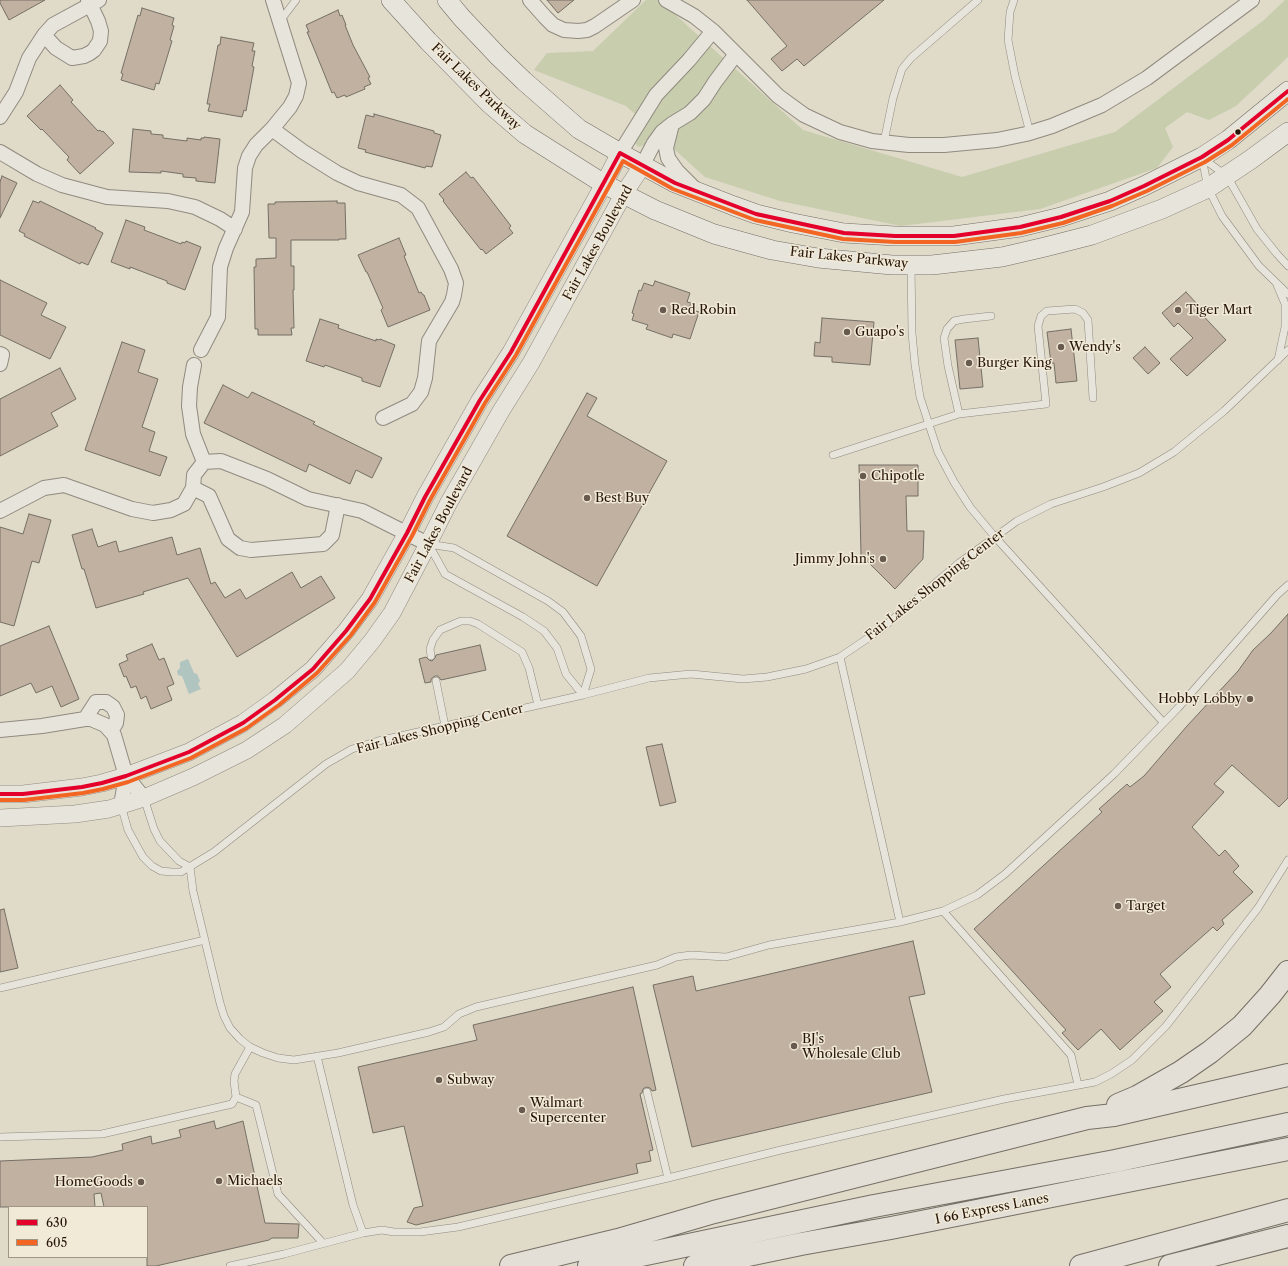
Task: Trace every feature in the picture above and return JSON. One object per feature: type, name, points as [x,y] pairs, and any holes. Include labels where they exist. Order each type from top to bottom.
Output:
[{"type":"highway","points":[[1087,1118],[1143,1093],[1181,1072],[1210,1052],[1242,1026],[1270,996],[1288,972]]},
{"type":"highway","points":[[511,1266],[618,1240],[714,1212],[1087,1118],[1114,1115],[1288,1075]]},
{"type":"highway","points":[[589,1266],[874,1206],[1115,1161],[1288,1124]]},
{"type":"highway","name":"I 66 Express Lanes","points":[[695,1266],[1288,1149]]},
{"type":"highway","points":[[1081,1266],[1288,1210]]},
{"type":"highway","points":[[1170,1266],[1288,1236]]},
{"type":"highway","points":[[738,1266],[801,1244]]},
{"type":"main road","name":"Fair Lakes Parkway","points":[[391,0],[428,41],[490,104],[525,134],[604,184],[655,210],[714,234],[772,250],[818,258],[911,265],[932,265],[1002,257],[1045,248],[1092,235],[1162,209],[1208,188],[1288,132]]},
{"type":"main road","name":"Fair Lakes Parkway","points":[[447,0],[467,24],[524,81],[579,128],[642,166],[675,183],[756,214],[844,232],[895,236],[954,236],[1020,227],[1110,201],[1202,157],[1238,132],[1288,91]]},
{"type":"street","points":[[201,350],[218,316],[220,268],[226,248],[242,212],[245,168],[249,156],[256,145],[290,107],[296,96],[299,83],[273,0]]},
{"type":"street","points":[[530,0],[545,18],[554,25],[564,30],[578,31],[587,30],[595,26],[633,0]]},
{"type":"street","points":[[666,0],[694,16],[713,31],[778,96],[804,115],[840,132],[884,142],[909,145],[958,145],[997,140],[1030,133],[1078,116],[1126,92],[1252,0]]},
{"type":"street","points":[[0,117],[16,92],[29,58],[44,35],[53,25],[92,2],[101,31],[100,41],[90,54],[72,58],[56,48],[44,35]]},
{"type":"street","name":"Fair Lakes Boulevard","points":[[0,794],[23,794],[82,787],[102,783],[126,776],[189,752],[243,724],[313,669],[346,631],[370,599],[407,533],[425,497],[480,400],[511,352],[620,153],[656,95],[689,60],[713,31]]},
{"type":"street","name":"Fair Lakes Boulevard","points":[[0,818],[75,814],[109,809],[144,798],[193,777],[247,750],[284,724],[347,671],[392,613],[452,497],[501,411],[535,357],[623,195],[642,166],[654,143],[662,132],[690,112],[704,99],[736,54]]},
{"type":"street","points":[[672,124],[666,148],[668,158],[677,171],[699,193]]},
{"type":"street","points":[[272,128],[302,151],[337,173],[358,183],[401,195],[418,208],[450,269],[456,284],[452,302],[429,341],[425,378],[421,392],[412,404],[383,418]]},
{"type":"street","points":[[0,152],[37,174],[62,185],[107,196],[168,201],[195,207],[220,219],[235,229]]},
{"type":"street","points":[[0,354],[2,355],[0,364]]},
{"type":"street","points":[[194,365],[190,387],[189,406],[193,434],[204,462]]},
{"type":"street","points":[[0,511],[44,488],[64,485],[132,509],[154,513],[171,510],[184,504],[193,488],[194,475],[204,462],[221,461],[267,478],[308,499],[362,511],[428,544]]},
{"type":"street","points":[[193,488],[209,496],[228,539],[240,548],[251,550],[323,544],[332,535],[338,505]]},
{"type":"street","points":[[85,719],[96,702],[106,702],[113,707],[117,715],[116,724],[110,731]]},
{"type":"street","points":[[0,730],[42,726],[85,719],[91,719],[105,725],[114,735],[126,776],[144,798]]},
{"type":"street","points":[[121,805],[126,776]]},
{"type":"lane","points":[[280,21],[296,0]]},
{"type":"lane","points":[[884,142],[893,98],[902,69],[911,58],[978,0]]},
{"type":"lane","points":[[1014,0],[1010,12],[1008,40],[1015,76],[1030,133]]},
{"type":"lane","points":[[1202,157],[1227,176],[1258,229],[1276,254],[1288,266]]},
{"type":"lane","points":[[1202,157],[1208,188],[1222,216],[1259,266],[1288,294]]},
{"type":"lane","points":[[911,265],[912,333],[920,397],[938,452],[954,482],[970,507],[995,537],[1163,722]]},
{"type":"lane","points":[[1275,281],[1286,304],[1285,327],[1278,360]]},
{"type":"lane","points":[[833,455],[959,414],[1046,404],[1038,326],[1041,316],[1047,311],[1075,309],[1083,313],[1088,320],[1093,398]]},
{"type":"lane","points":[[959,414],[948,366],[944,338],[947,329],[954,321],[991,316]]},
{"type":"lane","points":[[194,365],[201,350]]},
{"type":"lane","name":"Fair Lakes Shopping Center","points":[[121,805],[128,830],[143,857],[152,866],[161,871],[181,872],[214,852],[326,764],[348,751],[378,741],[583,695],[649,678],[691,674],[743,679],[767,677],[806,669],[840,657],[880,630],[959,563],[1017,521],[1050,504],[1103,487],[1139,473],[1174,452],[1224,411],[1288,350]]},
{"type":"lane","points":[[428,544],[454,548],[548,601],[563,612],[581,636],[591,669],[583,695]]},
{"type":"lane","points":[[428,544],[445,574],[544,630],[557,648],[566,674],[583,695]]},
{"type":"lane","points":[[144,798],[154,829],[160,841],[178,861],[190,866],[193,891],[220,1003],[230,1028],[250,1047],[278,1058],[294,1060],[317,1056],[429,1032],[444,1027],[459,1014],[476,1007],[657,965],[676,957],[691,955],[726,957],[769,945],[900,922],[943,912],[977,895],[1005,874],[1114,774],[1178,708],[1277,595],[1288,585]]},
{"type":"lane","points":[[431,656],[430,649],[433,640],[440,630],[461,621],[470,621],[478,624],[522,652],[527,664],[538,705]]},
{"type":"lane","points":[[840,657],[900,922]]},
{"type":"lane","points":[[436,681],[445,726]]},
{"type":"lane","points":[[230,1266],[284,1254],[363,1233],[382,1230],[394,1232],[420,1232],[458,1227],[668,1178],[796,1146],[998,1101],[1095,1082],[1111,1074],[1132,1060],[1166,1026],[1258,908],[1288,860]]},
{"type":"lane","points":[[943,912],[1071,1054],[1078,1085]]},
{"type":"lane","points":[[0,988],[205,940]]},
{"type":"lane","points":[[0,1137],[102,1134],[232,1104],[236,1096],[234,1081],[235,1074],[250,1047]]},
{"type":"lane","points":[[317,1056],[353,1205],[363,1233]]},
{"type":"lane","points":[[647,1092],[668,1178]]},
{"type":"lane","points":[[236,1096],[256,1105],[278,1194],[323,1243]]},
{"type":"green space","points":[[646,0],[659,0],[803,130],[962,177],[1115,132],[1264,20],[1285,0],[1288,0],[1288,57],[1236,106],[1209,120],[1187,112],[1165,128],[1173,147],[1157,168],[1040,209],[901,226],[780,201],[705,177],[654,131],[645,145],[638,147],[635,142],[645,123],[626,106],[534,70],[547,53],[593,51]]},
{"type":"shaded area","points":[[188,659],[194,673],[197,674],[200,681],[198,684],[201,689],[189,694],[182,676],[178,675],[177,671],[180,668],[180,662]]},
{"type":"building","points":[[0,0],[45,0],[9,20],[0,3]]},
{"type":"building","points":[[547,0],[574,0],[558,13]]},
{"type":"building","points":[[747,0],[884,0],[804,66],[797,59],[782,71],[771,59],[787,46]]},
{"type":"building","points":[[142,8],[174,18],[172,25],[174,26],[170,40],[172,41],[159,84],[156,83],[154,90],[121,80],[123,74],[121,73],[138,15],[140,16]]},
{"type":"building","points":[[338,10],[340,16],[342,15],[353,45],[370,77],[368,78],[371,84],[364,87],[365,89],[346,97],[345,95],[337,98],[334,92],[332,93],[307,32],[309,32],[306,25]]},
{"type":"building","points":[[221,37],[254,43],[252,51],[255,51],[252,66],[254,67],[246,111],[244,110],[242,117],[208,111],[210,104],[207,104],[218,45],[220,45]]},
{"type":"building","points":[[60,85],[73,100],[71,102],[98,131],[103,131],[114,143],[80,174],[67,160],[69,157],[27,116]]},
{"type":"building","points":[[374,114],[434,131],[434,133],[441,135],[432,167],[426,166],[425,168],[365,152],[366,150],[358,148],[366,115],[374,117]]},
{"type":"building","points":[[133,129],[151,131],[151,134],[163,135],[163,138],[187,141],[187,138],[201,140],[201,138],[204,137],[220,139],[215,183],[196,181],[196,178],[183,177],[183,174],[161,171],[161,173],[129,172]]},
{"type":"building","points":[[466,172],[471,178],[473,177],[488,196],[511,226],[509,228],[513,233],[486,254],[462,226],[439,194]]},
{"type":"building","points":[[2,176],[17,183],[0,218],[0,182]]},
{"type":"building","points":[[33,201],[39,203],[40,201],[96,228],[95,229],[103,233],[88,265],[81,262],[80,264],[24,236],[25,234],[19,231]]},
{"type":"building","points":[[337,201],[337,203],[345,203],[346,239],[291,240],[291,266],[294,266],[294,328],[291,328],[292,335],[258,335],[258,329],[255,329],[254,267],[256,267],[256,259],[276,258],[276,238],[269,238],[268,204],[275,204],[275,202]]},
{"type":"building","points":[[126,220],[145,227],[144,230],[181,244],[182,242],[185,243],[186,241],[201,247],[185,290],[167,283],[167,281],[130,267],[130,269],[111,262]]},
{"type":"building","points":[[399,238],[406,255],[404,256],[419,293],[421,292],[424,295],[430,310],[388,327],[381,310],[383,308],[358,255]]},
{"type":"building","points":[[0,280],[47,303],[41,315],[66,327],[50,359],[0,335]]},
{"type":"building","name":"Red Robin","points":[[655,281],[690,293],[687,302],[691,303],[689,309],[699,312],[690,339],[673,334],[672,338],[646,329],[648,325],[632,320],[634,314],[632,313],[639,290],[641,291],[644,283],[653,286]]},
{"type":"building","points":[[1186,292],[1198,305],[1195,307],[1226,340],[1187,376],[1170,359],[1193,338],[1178,323],[1174,327],[1162,313]]},
{"type":"building","name":"Guapo's","points":[[822,318],[874,322],[870,365],[832,362],[832,357],[814,356],[815,342],[820,343]]},
{"type":"building","points":[[320,319],[339,325],[338,328],[349,332],[376,341],[376,339],[380,339],[395,345],[380,387],[362,381],[362,378],[325,365],[324,367],[306,361]]},
{"type":"building","name":"Wendy's","points":[[1071,329],[1077,381],[1056,383],[1054,363],[1051,363],[1047,332]]},
{"type":"building","name":"Burger King","points":[[978,338],[983,387],[960,389],[955,340]]},
{"type":"building","points":[[122,342],[145,350],[138,372],[158,379],[142,427],[155,432],[149,451],[167,457],[160,476],[85,450]]},
{"type":"building","points":[[1145,347],[1160,363],[1148,374],[1133,358]]},
{"type":"building","points":[[60,368],[76,399],[51,413],[58,426],[0,456],[0,399]]},
{"type":"building","points":[[223,385],[248,398],[252,392],[315,422],[313,424],[382,458],[372,478],[356,470],[350,484],[309,464],[306,472],[204,423]]},
{"type":"building","name":"Best Buy","points":[[587,393],[597,398],[587,416],[667,461],[597,586],[507,536]]},
{"type":"building","points":[[859,465],[918,465],[918,496],[906,496],[907,531],[924,531],[923,559],[895,589],[861,555]]},
{"type":"building","points":[[29,514],[51,520],[39,563],[32,561],[14,626],[0,622],[0,527],[23,534]]},
{"type":"building","points":[[92,529],[98,547],[116,541],[119,552],[172,537],[177,555],[200,548],[211,584],[215,582],[225,598],[240,589],[246,599],[292,572],[301,588],[321,576],[335,598],[237,657],[188,578],[143,592],[144,594],[96,608],[72,535]]},
{"type":"building","name":"Target","points":[[1288,614],[1288,798],[1279,807],[1232,765],[1214,784],[1224,792],[1192,827],[1219,856],[1225,850],[1239,866],[1233,872],[1253,892],[1222,920],[1224,924],[1217,931],[1213,927],[1160,974],[1171,987],[1154,1002],[1163,1011],[1120,1050],[1101,1029],[1078,1050],[1062,1033],[1066,1030],[974,929],[1102,812],[1099,809],[1127,784],[1130,787],[1144,776],[1187,726],[1238,671],[1253,650]]},
{"type":"building","points":[[49,626],[79,699],[61,707],[52,686],[36,693],[31,683],[0,696],[0,646]]},
{"type":"building","points":[[152,644],[159,660],[164,658],[174,684],[167,687],[172,700],[151,709],[146,696],[141,699],[136,686],[131,688],[126,676],[124,677],[119,664],[128,660],[126,655]]},
{"type":"building","points":[[480,645],[486,670],[441,680],[438,676],[435,676],[431,679],[431,682],[425,683],[419,659],[426,657],[432,661],[436,655]]},
{"type":"building","points":[[662,744],[676,802],[660,806],[646,747]]},
{"type":"building","points":[[4,909],[18,968],[0,972],[0,910]]},
{"type":"building","name":"BJ's Wholesale Club","points":[[913,941],[925,994],[909,997],[932,1092],[692,1147],[653,985],[693,976],[696,991]]},
{"type":"building","name":"Walmart Supercenter","points":[[633,987],[656,1090],[652,1091],[650,1088],[646,1087],[640,1094],[653,1150],[649,1151],[651,1161],[636,1164],[638,1173],[416,1225],[407,1222],[414,1208],[423,1206],[404,1126],[373,1133],[358,1067],[477,1040],[473,1025]]},
{"type":"building","points":[[214,1121],[216,1129],[243,1121],[265,1223],[299,1224],[298,1238],[272,1238],[269,1240],[156,1266],[147,1266],[148,1206],[104,1206],[101,1193],[94,1194],[95,1206],[0,1207],[0,1161],[92,1157],[123,1150],[122,1144],[151,1136],[152,1144],[181,1137],[179,1130]]},
{"type":"transit line","name":"630","points":[[0,794],[23,794],[82,787],[102,783],[126,776],[189,752],[243,723],[275,700],[313,669],[346,631],[370,599],[407,533],[425,497],[480,400],[511,352],[620,153],[675,183],[756,214],[844,233],[895,236],[954,236],[1020,227],[1061,217],[1110,201],[1202,157],[1228,140],[1288,91]]},
{"type":"transit line","name":"605","points":[[0,800],[24,800],[83,793],[103,789],[128,782],[191,758],[247,728],[279,705],[317,673],[351,635],[375,602],[412,536],[430,500],[485,403],[516,355],[623,161],[673,189],[755,220],[843,239],[895,242],[955,242],[1021,233],[1063,223],[1112,206],[1147,191],[1205,162],[1232,145],[1288,99]]},
{"type":"place","name":"Red Robin","points":[[663,310]]},
{"type":"place","name":"Tiger Mart","points":[[1178,310]]},
{"type":"place","name":"Guapo's","points":[[847,332]]},
{"type":"place","name":"Wendy's","points":[[1061,347]]},
{"type":"place","name":"Burger King","points":[[969,363]]},
{"type":"place","name":"Chipotle","points":[[863,476]]},
{"type":"place","name":"Best Buy","points":[[587,498]]},
{"type":"place","name":"Jimmy John's","points":[[883,559]]},
{"type":"place","name":"Hobby Lobby","points":[[1250,699]]},
{"type":"place","name":"Target","points":[[1118,906]]},
{"type":"place","name":"BJ's Wholesale Club","points":[[794,1046]]},
{"type":"place","name":"Subway","points":[[439,1080]]},
{"type":"place","name":"Walmart Supercenter","points":[[522,1110]]},
{"type":"place","name":"Michaels","points":[[219,1181]]},
{"type":"place","name":"HomeGoods","points":[[141,1182]]}]
